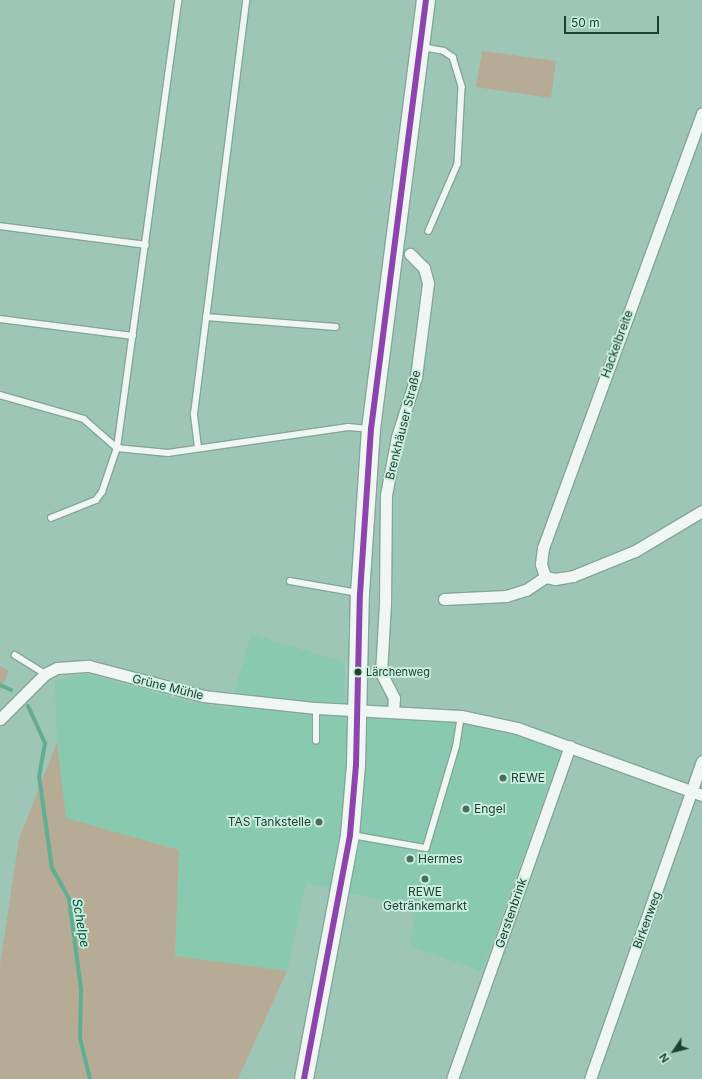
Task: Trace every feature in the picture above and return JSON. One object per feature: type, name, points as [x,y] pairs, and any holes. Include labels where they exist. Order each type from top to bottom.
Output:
[{"type":"main road","name":"Brenkhäuser Straße","points":[[304,1079],[350,835],[356,765],[360,594],[371,429],[402,250],[420,47],[426,0]]},
{"type":"street","name":"Hackelbreite","points":[[545,577],[541,564],[543,548],[702,112]]},
{"type":"street","name":"Brenkhäuser Straße","points":[[393,712],[394,698],[381,673],[385,603],[386,495],[397,437],[416,377],[428,283],[424,268],[402,250]]},
{"type":"street","points":[[444,599],[506,596],[526,590],[545,577],[555,579],[573,576],[635,551],[702,511]]},
{"type":"street","name":"Grüne Mühle","points":[[0,719],[45,674],[57,668],[89,666],[203,696],[316,708],[357,710]]},
{"type":"street","points":[[357,710],[460,716],[517,728],[698,793]]},
{"type":"street","name":"Gerstenbrink","points":[[452,1079],[570,746]]},
{"type":"street","name":"Birkenweg","points":[[590,1079],[698,793],[702,761]]},
{"type":"lane","points":[[51,518],[96,500],[102,492],[116,448],[146,245],[178,0]]},
{"type":"lane","points":[[198,448],[194,414],[246,0]]},
{"type":"lane","points":[[420,47],[444,51],[453,57],[459,68],[462,87],[458,164],[429,231]]},
{"type":"lane","points":[[0,226],[146,245]]},
{"type":"lane","points":[[206,317],[336,328]]},
{"type":"lane","points":[[0,319],[133,336]]},
{"type":"lane","points":[[0,395],[84,418],[116,448],[168,453],[348,427],[371,429]]},
{"type":"lane","points":[[290,581],[360,594]]},
{"type":"lane","points":[[15,655],[45,674]]},
{"type":"lane","points":[[316,708],[316,741]]},
{"type":"lane","points":[[350,835],[426,848],[456,747],[460,716]]},
{"type":"shaded area","points":[[482,51],[556,61],[551,98],[476,87]]},
{"type":"shaded area","points":[[251,634],[344,662],[345,714],[457,721],[515,735],[561,750],[482,971],[410,946],[417,908],[306,883],[287,971],[175,956],[179,850],[65,818],[57,742],[55,680],[86,674],[190,702],[230,709]]},
{"type":"shaded area","points":[[0,666],[9,671],[0,692]]},
{"type":"shaded area","points":[[57,742],[66,818],[179,850],[175,956],[287,971],[238,1079],[0,1079],[0,965],[19,839]]},
{"type":"waterway","name":"Schelpe","points":[[0,685],[11,690]]},
{"type":"waterway","name":"Schelpe","points":[[28,706],[45,743],[39,776],[52,868],[69,899],[81,989],[80,1038],[90,1079]]},
{"type":"transit line","points":[[304,1079],[350,835],[356,765],[360,594],[371,429],[426,0]]},
{"type":"place","name":"Lärchenweg","points":[[358,672]]},
{"type":"place","name":"REWE","points":[[503,778]]},
{"type":"place","name":"Engel","points":[[466,809]]},
{"type":"place","name":"TAS Tankstelle","points":[[319,822]]},
{"type":"place","name":"Hermes","points":[[410,859]]},
{"type":"place","name":"REWE Getränkemarkt","points":[[425,879]]}]
